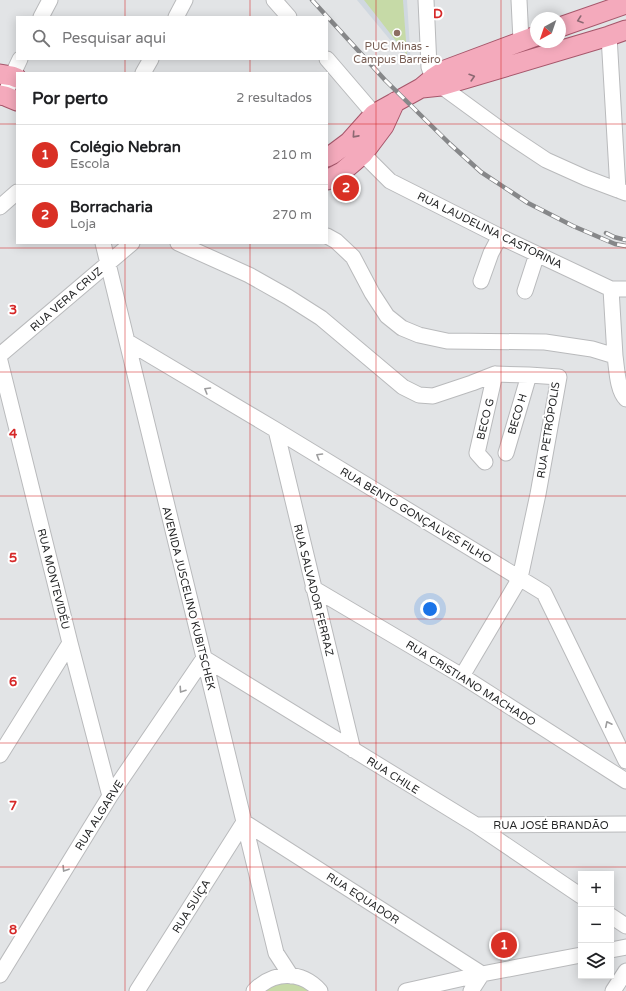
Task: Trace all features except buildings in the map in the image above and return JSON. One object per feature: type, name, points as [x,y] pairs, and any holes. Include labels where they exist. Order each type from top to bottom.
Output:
[{"type":"main road","points":[[566,25],[614,5]]},
{"type":"main road","points":[[328,156],[379,120],[395,102],[432,84],[618,33]]},
{"type":"main road","points":[[432,84],[445,70],[528,38]]},
{"type":"main road","points":[[328,179],[342,172],[363,154],[379,120]]},
{"type":"street","points":[[42,16],[50,0]]},
{"type":"street","points":[[177,16],[185,0]]},
{"type":"street","points":[[274,0],[289,16]]},
{"type":"street","points":[[426,0],[429,67],[432,84],[546,160],[586,178],[622,191],[618,33]]},
{"type":"street","points":[[519,0],[528,38]]},
{"type":"street","points":[[7,97],[10,76],[19,60]]},
{"type":"street","points":[[144,72],[150,60]]},
{"type":"street","points":[[326,65],[379,120]]},
{"type":"street","name":"RUA LAUDELINA CASTORINA","points":[[363,154],[390,181],[537,254],[619,289]]},
{"type":"street","points":[[0,207],[16,193]]},
{"type":"street","points":[[481,280],[491,253],[500,236]]},
{"type":"street","points":[[328,237],[336,241],[353,257],[372,293],[388,316],[402,328],[419,335],[447,341],[545,342],[592,349],[615,356]]},
{"type":"street","name":"AVENIDA JUSCELINO KUBITSCHEK","points":[[103,244],[276,953],[291,976]]},
{"type":"street","name":"RUA VERA CRUZ","points":[[0,355],[131,244]]},
{"type":"street","name":"RUA PETRÓPOLIS","points":[[180,244],[249,275],[288,297],[321,318],[403,387],[419,395],[433,396],[495,374],[559,377],[538,494],[520,578],[462,676]]},
{"type":"street","points":[[525,291],[537,254]]},
{"type":"street","points":[[619,289],[615,356],[620,388],[623,397],[626,400]]},
{"type":"street","name":"RUA BENTO GONÇALVES FILHO","points":[[128,342],[544,593],[626,759]]},
{"type":"street","name":"RUA MONTEVIDÉU","points":[[0,360],[70,644],[110,796]]},
{"type":"street","name":"BECO G","points":[[484,462],[477,453],[495,374]]},
{"type":"street","name":"BECO H","points":[[506,453],[529,375]]},
{"type":"street","name":"RUA SALVADOR FERRAZ","points":[[276,430],[353,750]]},
{"type":"street","name":"RUA CRISTIANO MACHADO","points":[[313,588],[462,676],[626,781]]},
{"type":"street","points":[[0,755],[70,644]]},
{"type":"street","name":"RUA CHILE","points":[[204,658],[476,825],[578,894]]},
{"type":"street","name":"RUA ALGARVE","points":[[0,975],[6,957],[110,796],[204,658]]},
{"type":"street","name":"RUA EQUADOR","points":[[244,822],[482,974]]},
{"type":"street","name":"RUA SUÍÇA","points":[[137,991],[244,822]]},
{"type":"street","name":"RUA JOSÉ BRANDÃO","points":[[476,825],[626,824]]},
{"type":"street","points":[[614,918],[626,926]]},
{"type":"street","points":[[614,949],[626,947]]},
{"type":"street","name":"AVENIDA JUSCELINO KUBITSCHEK","points":[[269,979],[276,953]]},
{"type":"street","points":[[406,991],[482,974],[578,956]]},
{"type":"street","points":[[613,991],[626,971]]},
{"type":"street","points":[[471,991],[482,974]]},
{"type":"street","points":[[254,991],[269,979],[280,976],[291,976],[304,979],[320,991]]},
{"type":"shaded area","name":"PUC Minas - Campus Barreiro","points":[[357,0],[407,0],[411,65]]},
{"type":"green space","name":"PUC Minas - Campus Barreiro","points":[[364,0],[403,0],[407,55]]},
{"type":"green space","points":[[292,980],[315,991],[261,991],[266,986]]},
{"type":"railway","points":[[312,0],[327,16]]},
{"type":"railway","points":[[328,18],[385,80],[450,144],[481,172],[528,203],[573,226],[615,244],[626,246]]},
{"type":"railway","points":[[606,233],[626,240]]},
{"type":"place","name":"PUC Minas - Campus Barreiro","points":[[397,33]]},
{"type":"place","name":"Borracharia","points":[[346,188]]},
{"type":"place","name":"Colégio Nebran","points":[[504,945]]}]
